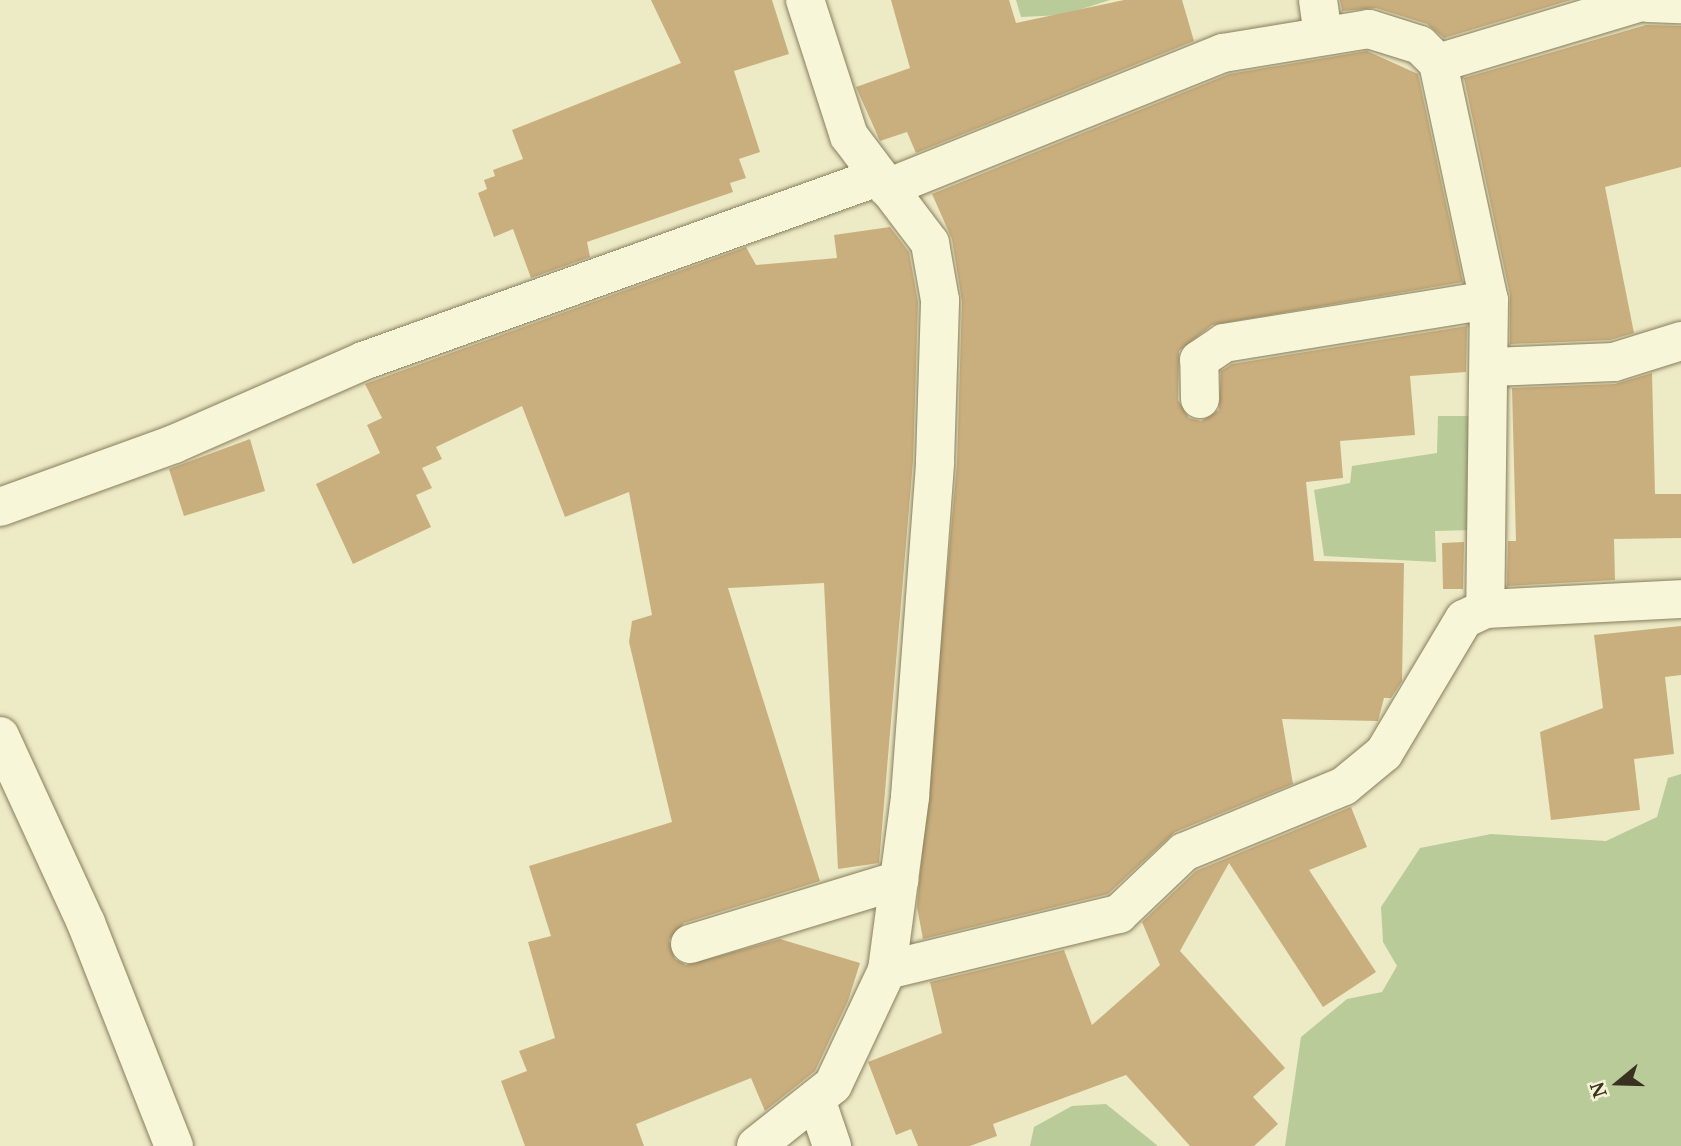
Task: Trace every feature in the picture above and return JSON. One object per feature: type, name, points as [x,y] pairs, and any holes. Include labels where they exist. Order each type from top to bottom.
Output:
[{"type":"street","points":[[755,1146],[833,1085],[887,970],[899,880],[933,490],[940,300],[930,243],[849,136],[805,0]]},
{"type":"street","points":[[1438,63],[1659,2]]},
{"type":"street","points":[[0,507],[174,444],[363,361],[883,183],[1321,17],[1391,33],[1420,46],[1438,63],[1489,300],[1492,367],[1485,609]]},
{"type":"street","points":[[1200,399],[1199,360],[1224,343],[1489,300]]},
{"type":"street","points":[[1492,367],[1614,362],[1681,341]]},
{"type":"street","points":[[887,970],[1118,914],[1184,852],[1344,786],[1384,753],[1464,619],[1485,609],[1681,599]]},
{"type":"street","points":[[0,736],[86,923],[174,1146]]},
{"type":"street","points":[[690,944],[899,880]]},
{"type":"street","points":[[816,1099],[832,1146]]},
{"type":"green space","points":[[1016,0],[1110,0],[1063,15],[1021,17]]},
{"type":"green space","points":[[1438,416],[1470,416],[1473,530],[1435,531],[1436,562],[1324,556],[1314,490],[1350,483],[1352,466],[1437,453]]},
{"type":"green space","points":[[1681,774],[1681,1146],[1285,1146],[1301,1037],[1347,999],[1382,992],[1397,966],[1383,942],[1381,907],[1420,848],[1491,834],[1606,841],[1657,817],[1668,778]]},
{"type":"green space","points":[[1106,1104],[1158,1146],[1030,1146],[1034,1127],[1072,1106]]},
{"type":"building","points":[[651,0],[772,0],[789,54],[734,71],[760,152],[739,159],[746,178],[730,183],[733,192],[587,242],[590,257],[531,278],[513,229],[494,237],[478,193],[487,189],[484,180],[495,176],[493,170],[523,159],[512,130],[681,63]]},
{"type":"building","points":[[891,0],[1009,0],[1016,23],[1124,0],[1182,0],[1194,41],[916,153],[907,132],[880,141],[856,87],[910,68]]},
{"type":"building","points":[[1340,0],[1571,0],[1444,38],[1427,24],[1376,8],[1342,11]]},
{"type":"building","points":[[1646,25],[1681,26],[1681,167],[1605,187],[1634,333],[1610,340],[1510,344],[1510,295],[1464,78]]},
{"type":"building","points":[[1367,51],[1418,74],[1463,282],[1212,325],[1179,351],[1178,400],[1189,418],[1201,421],[1219,410],[1221,371],[1232,364],[1467,326],[1466,372],[1410,376],[1415,435],[1340,441],[1343,478],[1306,482],[1314,561],[1404,563],[1402,681],[1391,698],[1384,698],[1378,721],[1282,719],[1293,784],[1175,832],[1108,894],[923,939],[917,907],[957,464],[962,301],[952,239],[932,194],[1229,74]]},
{"type":"building","points":[[890,227],[909,252],[918,302],[913,461],[879,863],[838,869],[824,583],[728,588],[820,881],[684,923],[669,940],[675,959],[686,965],[780,939],[860,963],[848,1001],[815,1071],[765,1111],[751,1078],[636,1124],[644,1146],[525,1146],[501,1081],[527,1071],[519,1051],[555,1038],[528,942],[551,936],[529,866],[672,822],[629,642],[632,621],[652,615],[629,492],[565,517],[522,406],[436,447],[442,459],[422,468],[432,488],[416,495],[431,527],[353,564],[316,484],[380,453],[367,425],[382,418],[365,384],[746,247],[756,265],[837,258],[834,235]]},
{"type":"building","points":[[1652,373],[1655,494],[1681,494],[1681,538],[1614,539],[1615,580],[1507,586],[1508,541],[1516,541],[1512,388],[1615,384]]},
{"type":"building","points":[[250,439],[265,491],[184,516],[169,469]]},
{"type":"building","points":[[1464,542],[1463,589],[1443,589],[1442,543]]},
{"type":"building","points":[[1681,626],[1681,675],[1665,677],[1674,754],[1634,759],[1640,810],[1551,820],[1540,732],[1603,708],[1594,635]]},
{"type":"building","points":[[1351,807],[1367,847],[1309,870],[1376,972],[1323,1007],[1229,863],[1180,951],[1285,1068],[1253,1097],[1278,1124],[1254,1146],[1190,1146],[1126,1075],[993,1124],[997,1136],[970,1146],[918,1146],[911,1129],[896,1135],[868,1062],[942,1033],[930,982],[1064,950],[1092,1025],[1160,965],[1142,922],[1196,871]]}]
